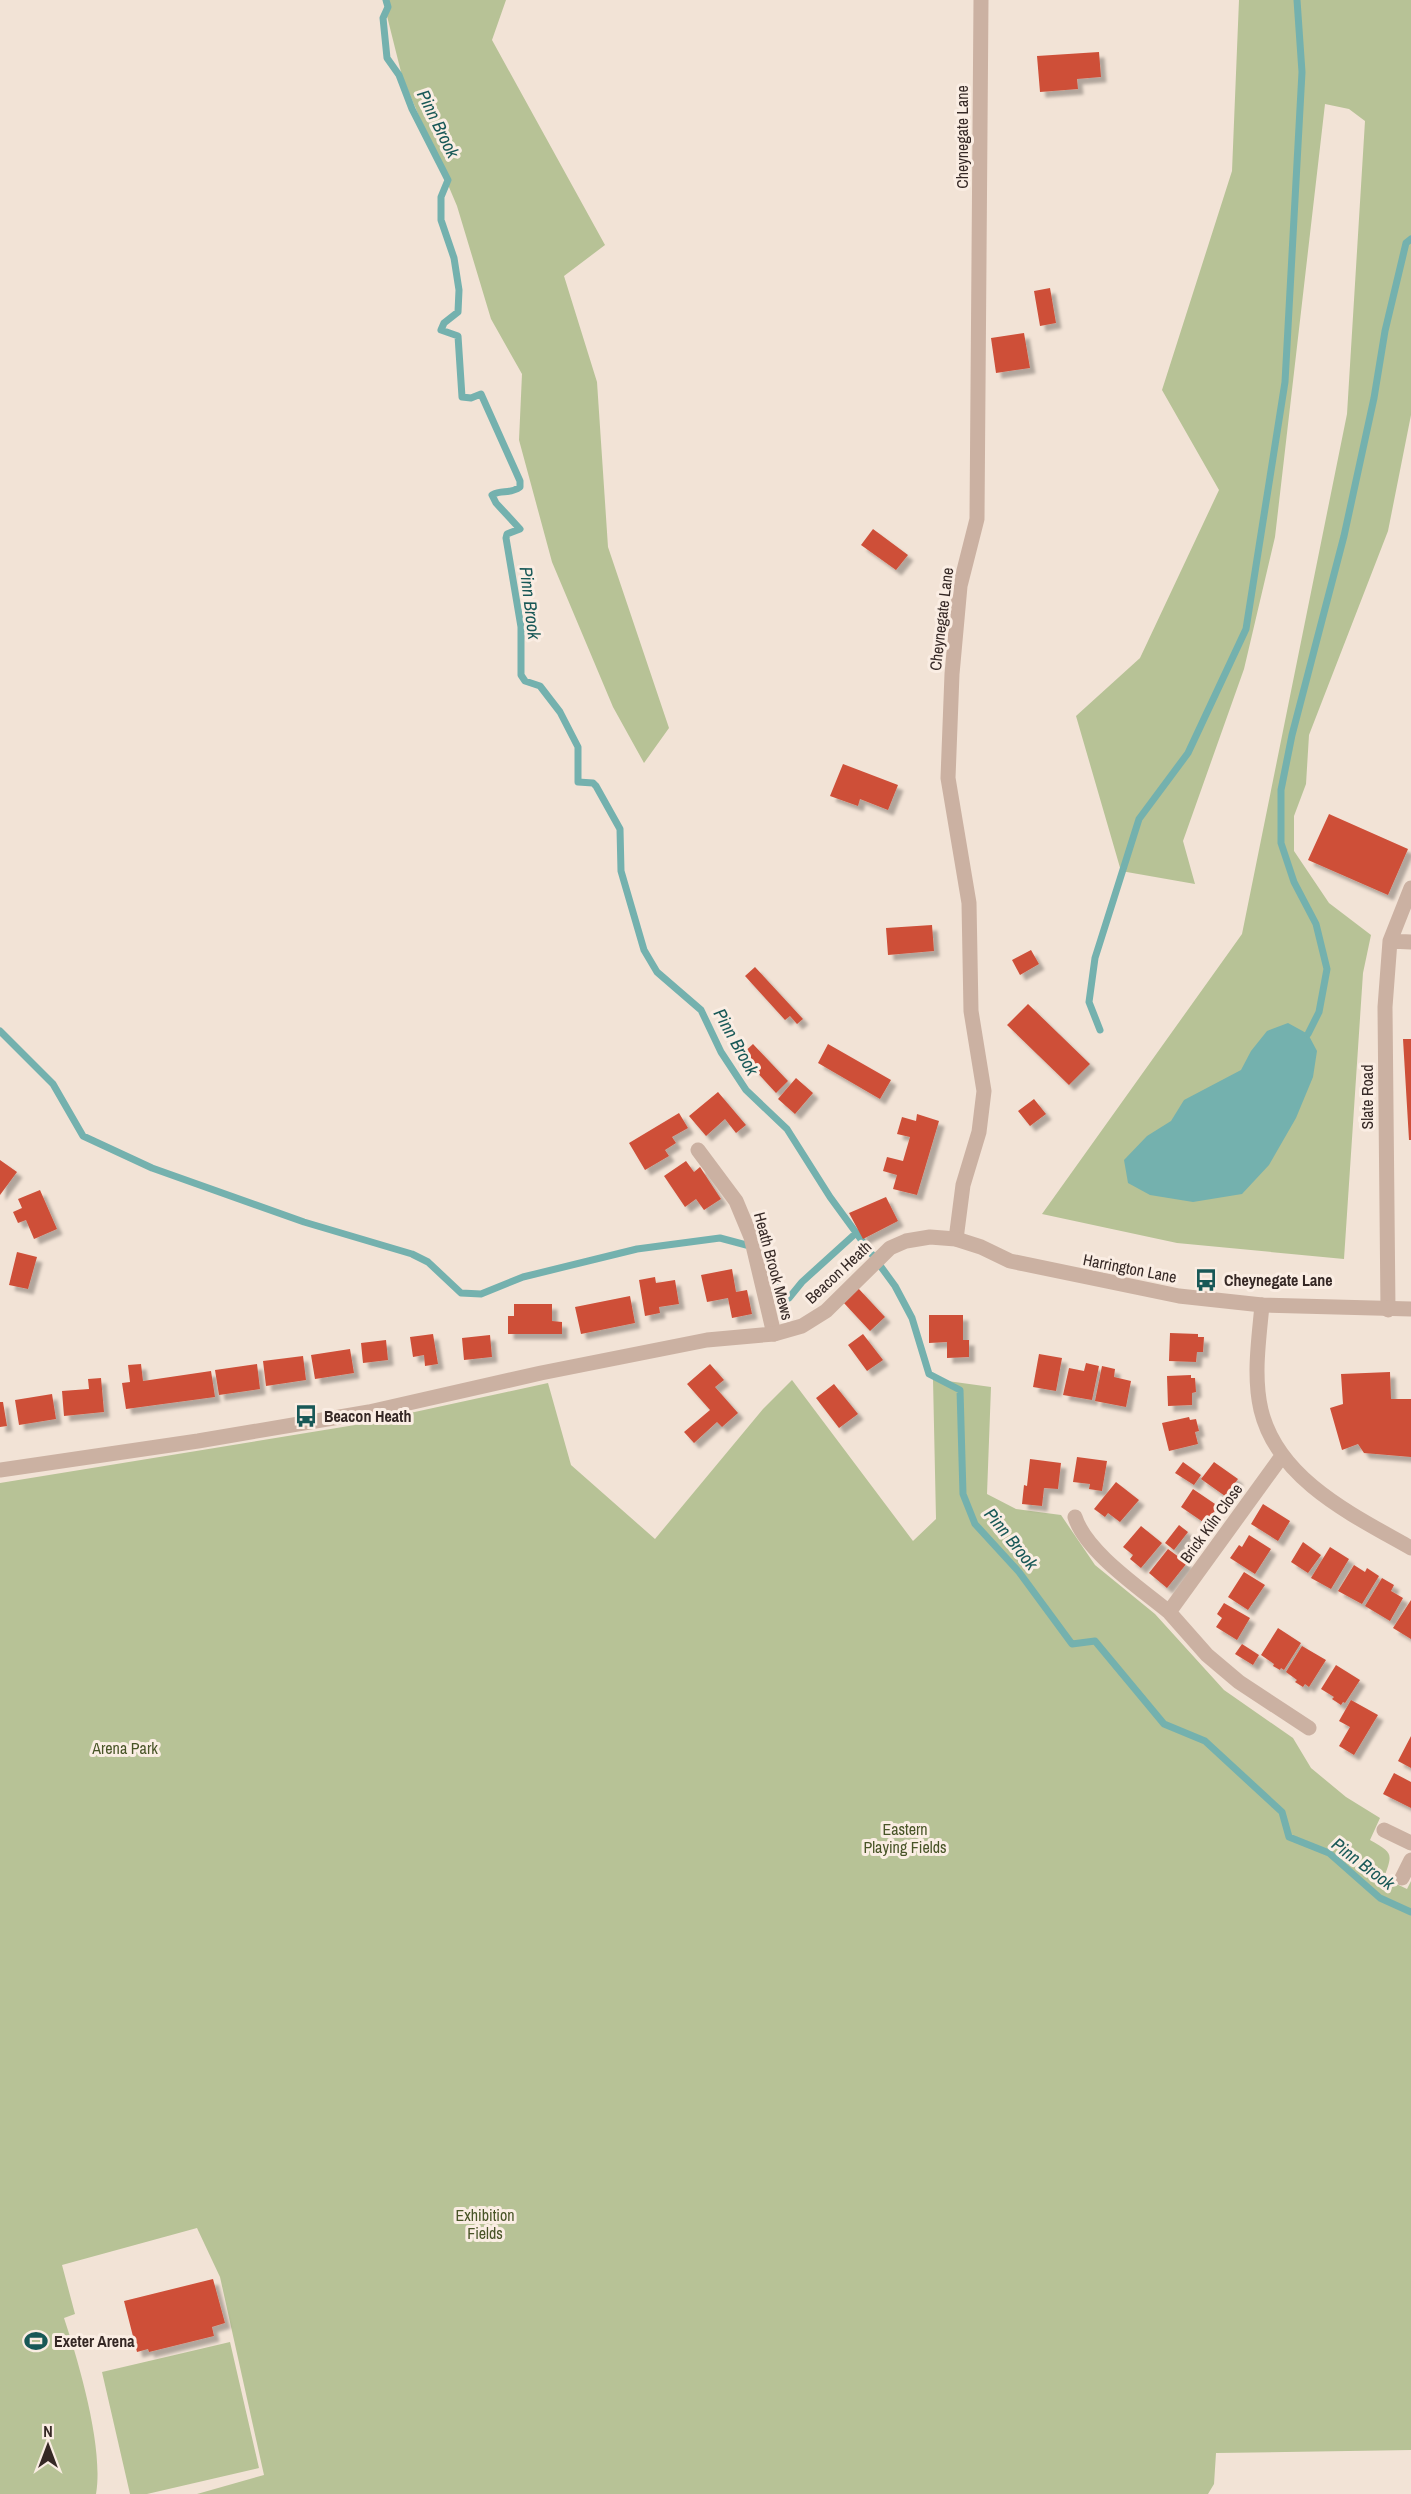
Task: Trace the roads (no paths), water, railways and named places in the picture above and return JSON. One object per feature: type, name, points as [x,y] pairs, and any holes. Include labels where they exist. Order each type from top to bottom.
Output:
[{"type":"street","name":"Cheynegate Lane","points":[[956,1239],[963,1185],[979,1132],[984,1091],[971,1011],[969,903],[948,778],[952,674],[960,586],[977,519],[981,0]]},
{"type":"street","name":"Slate Road","points":[[1388,1310],[1385,1007],[1390,941],[1411,888]]},
{"type":"street","points":[[1390,941],[1411,942]]},
{"type":"street","name":"Heath Brook Mews","points":[[698,1150],[736,1201],[751,1237],[774,1334]]},
{"type":"street","name":"Beacon Heath","points":[[0,1470],[198,1441],[369,1412],[541,1373],[707,1340],[774,1334],[802,1326],[826,1311],[890,1248],[906,1241],[930,1237],[956,1239]]},
{"type":"street","name":"Harrington Lane","points":[[956,1239],[981,1247],[1010,1261],[1179,1296],[1262,1305],[1411,1309]]},
{"type":"street","points":[[1262,1305],[1257,1374],[1259,1397],[1261,1412],[1282,1456],[1301,1477],[1350,1514],[1411,1548]]},
{"type":"street","name":"Brick Kiln Close","points":[[1169,1612],[1282,1456]]},
{"type":"street","points":[[1075,1517],[1079,1527],[1094,1548],[1169,1612],[1207,1655],[1239,1682],[1309,1728]]},
{"type":"street","points":[[1384,1830],[1411,1843]]},
{"type":"street","points":[[1402,1878],[1411,1860]]},
{"type":"water","points":[[1288,1023],[1308,1034],[1317,1051],[1313,1077],[1296,1118],[1269,1165],[1242,1194],[1193,1202],[1150,1195],[1128,1183],[1124,1160],[1147,1136],[1171,1121],[1184,1100],[1241,1070],[1251,1051],[1267,1031]]},
{"type":"waterway","name":"Pinn Brook","points":[[386,0],[388,7],[383,18],[387,58],[399,75],[412,109],[448,180],[441,197],[441,220],[454,258],[459,290],[458,312],[444,323],[441,330],[458,336],[462,397],[471,398],[481,394],[520,481],[520,487],[492,495],[496,503],[520,529],[507,534],[506,538],[521,627],[521,675],[525,681],[540,686],[560,712],[578,747],[578,782],[593,783],[596,786],[620,829],[621,871],[644,950],[657,972],[701,1010],[721,1052],[746,1090],[787,1129],[830,1197],[895,1286],[912,1318],[929,1374],[960,1390],[963,1494],[975,1524],[1019,1572],[1072,1644],[1095,1641],[1164,1724],[1205,1741],[1282,1812],[1289,1837],[1329,1853],[1380,1898],[1411,1912]]},
{"type":"waterway","points":[[1100,1030],[1089,1002],[1095,958],[1139,819],[1188,753],[1246,629],[1285,382],[1302,72],[1297,0]]},
{"type":"waterway","points":[[1308,1034],[1319,1012],[1327,969],[1316,924],[1294,882],[1281,843],[1281,790],[1292,735],[1344,536],[1374,398],[1385,331],[1406,243],[1411,239]]},
{"type":"waterway","points":[[0,1031],[53,1084],[83,1136],[152,1168],[304,1222],[412,1254],[428,1262],[461,1293],[481,1294],[523,1277],[637,1249],[720,1238],[750,1246],[770,1257],[779,1293],[789,1298],[802,1282],[856,1233]]},
{"type":"place","name":"Cheynegate Lane","points":[[1206,1280]]},
{"type":"place","name":"Beacon Heath","points":[[306,1416]]},
{"type":"place","name":"Exeter Arena","points":[[36,2341]]},
{"type":"park label","name":"Arena Park","points":[[125,1748]]},
{"type":"park label","name":"Eastern Playing Fields","points":[[905,1838]]},
{"type":"park label","name":"Exhibition Fields","points":[[485,2224]]}]
